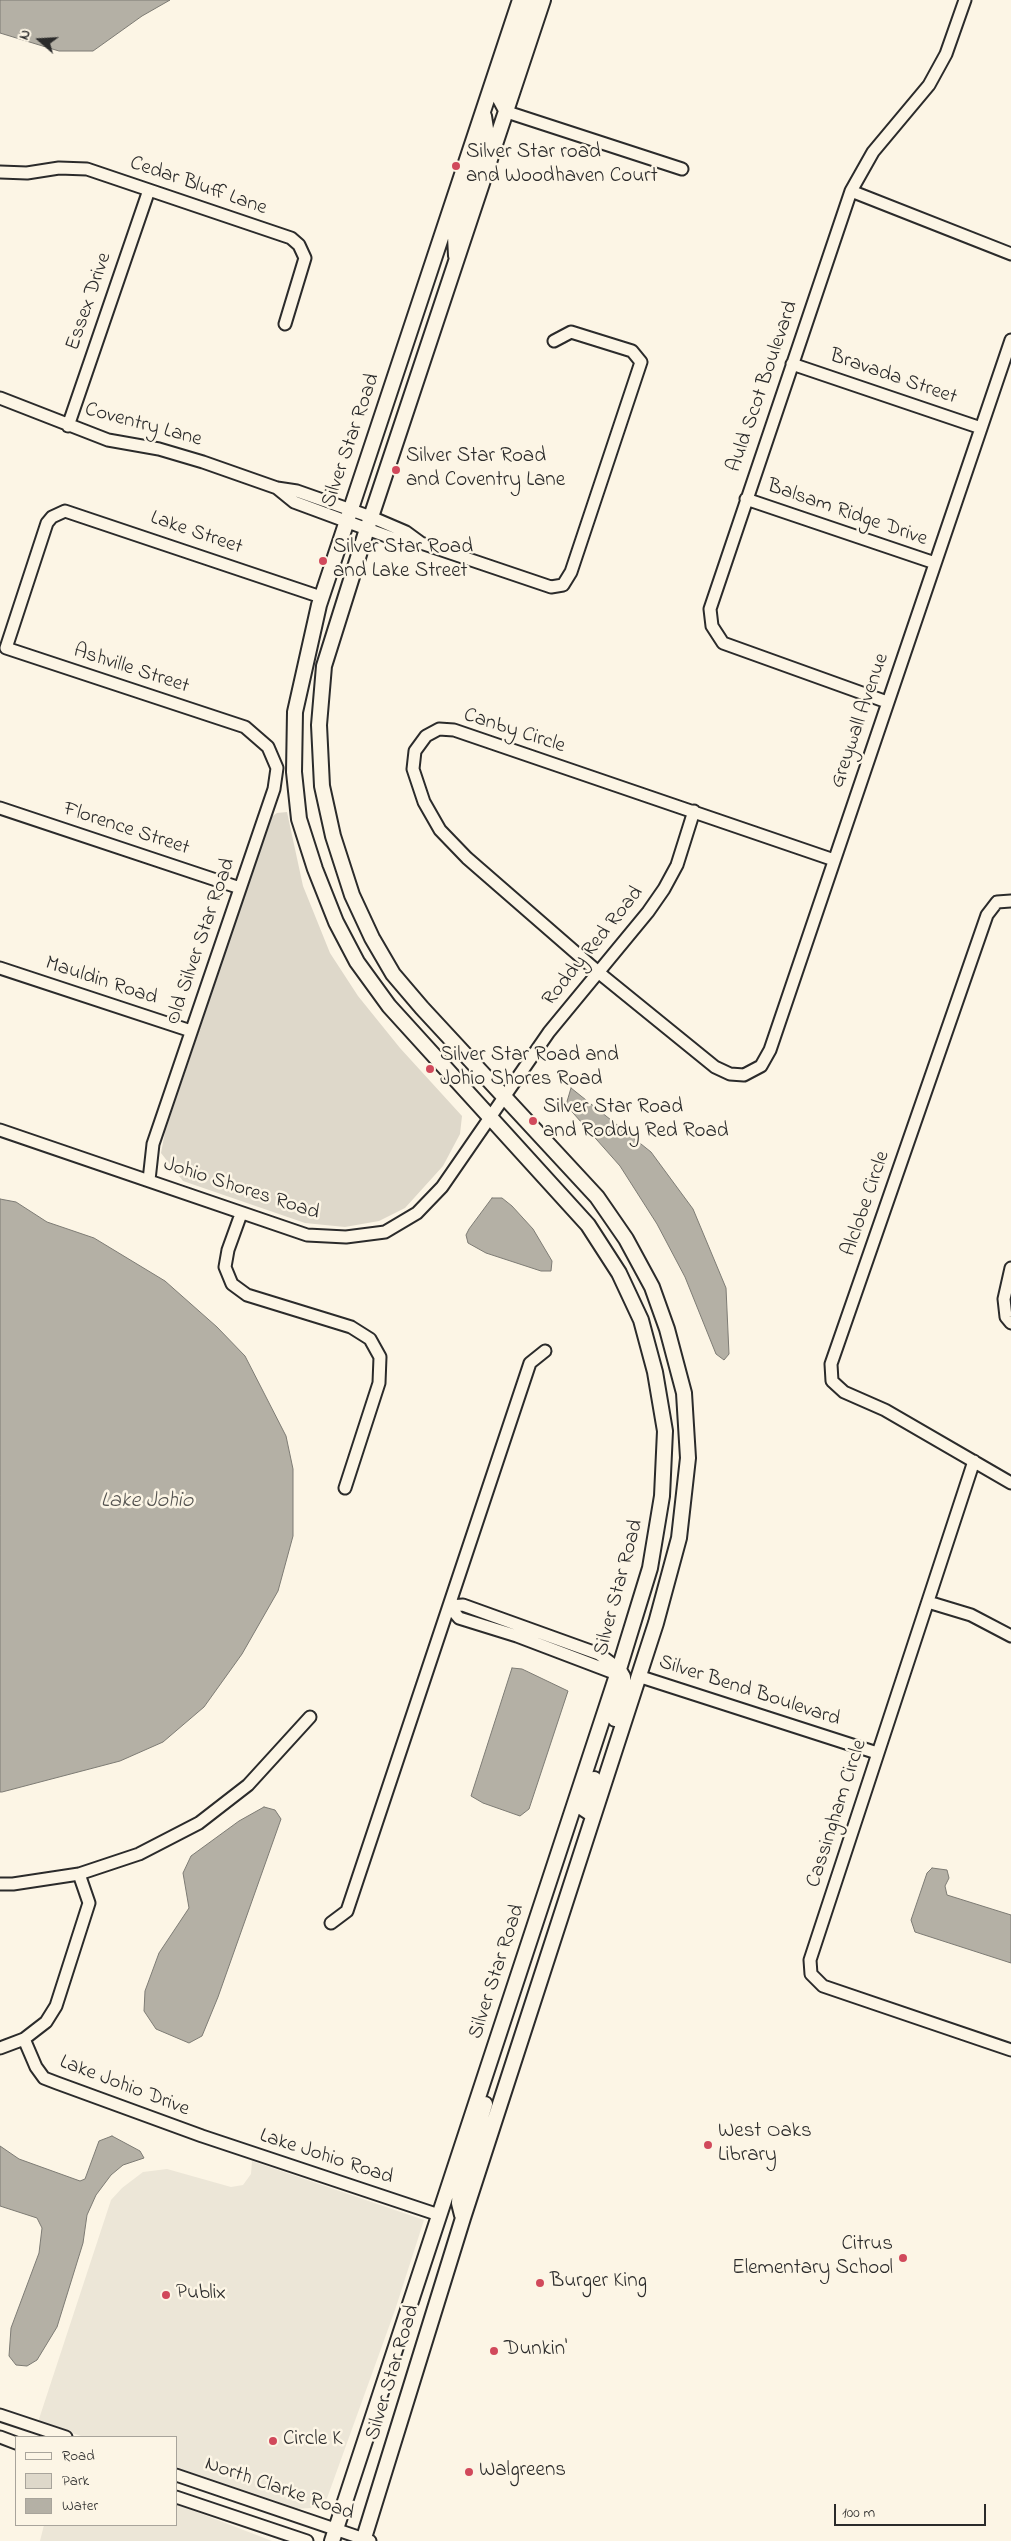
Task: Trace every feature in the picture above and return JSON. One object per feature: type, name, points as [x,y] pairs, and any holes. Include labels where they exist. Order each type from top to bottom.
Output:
[{"type":"main road","name":"Silver Star Road","points":[[334,2535],[618,1672],[650,1568],[661,1510],[665,1431],[655,1372],[641,1320],[619,1274],[588,1225],[389,1006],[357,962],[336,922],[299,819],[294,772],[295,712],[304,663],[322,597],[520,0]]},
{"type":"main road","points":[[506,112],[500,99],[501,90],[530,0]]},
{"type":"main road","name":"Silver Star Road","points":[[365,2540],[463,2218],[656,1622],[679,1538],[688,1458],[684,1393],[667,1329],[652,1288],[626,1239],[597,1197],[393,974],[372,938],[352,895],[333,836],[322,786],[319,724],[324,666],[369,523],[456,267],[543,0]]},
{"type":"main road","points":[[456,267],[455,236],[487,135],[483,114]]},
{"type":"main road","points":[[638,1676],[632,1657],[633,1648],[656,1574],[665,1533],[661,1510]]},
{"type":"main road","points":[[593,1815],[584,1809],[618,1708],[623,1685],[623,1677],[618,1672]]},
{"type":"main road","points":[[463,2218],[458,2203],[460,2187],[505,2041],[500,2030]]},
{"type":"street","name":"Auld Scot Boulevard","points":[[887,702],[723,643],[712,626],[710,609],[851,191],[873,152],[929,85],[946,54],[965,0]]},
{"type":"street","points":[[506,112],[682,169]]},
{"type":"street","name":"Cedar Bluff Lane","points":[[0,172],[27,173],[59,168],[88,168],[290,238],[299,245],[305,258],[285,324]]},
{"type":"street","name":"Essex Drive","points":[[68,426],[149,190]]},
{"type":"street","points":[[851,191],[1011,254]]},
{"type":"street","name":"Coventry Lane","points":[[0,398],[108,440],[159,449],[277,488],[297,491],[369,523],[403,542],[421,542],[551,587],[563,585],[571,572],[641,362],[632,351],[571,332],[554,341]]},
{"type":"street","name":"Greywall Avenue","points":[[715,1067],[730,1074],[744,1075],[761,1066],[770,1050],[1011,340]]},
{"type":"street","name":"Bravada Street","points":[[792,364],[981,428]]},
{"type":"street","name":"Balsam Ridge Drive","points":[[746,500],[935,563]]},
{"type":"street","name":"Lake Street","points":[[6,648],[48,523],[58,513],[65,511],[77,513],[322,597]]},
{"type":"street","name":"Ashville Street","points":[[6,648],[244,727]]},
{"type":"street","name":"Old Silver Star Road","points":[[149,1180],[153,1144],[274,789],[278,768],[268,747],[244,727]]},
{"type":"street","name":"Canby Circle","points":[[715,1067],[598,972],[467,858],[440,830],[424,802],[413,769],[415,751],[426,736],[439,729],[454,730],[834,860]]},
{"type":"street","name":"Florence Street","points":[[0,808],[240,888]]},
{"type":"street","name":"Roddy Red Road","points":[[504,1096],[549,1032],[648,912],[664,889],[677,865],[694,812]]},
{"type":"street","name":"Alclobe Circle","points":[[974,1461],[885,1410],[844,1392],[832,1381],[831,1364],[988,915],[997,902],[1011,901]]},
{"type":"street","name":"Mauldin Road","points":[[0,968],[191,1031]]},
{"type":"street","name":"Johio Shores Road","points":[[0,1130],[149,1180],[241,1214],[308,1235],[346,1237],[385,1232],[417,1213],[442,1187],[504,1096]]},
{"type":"street","points":[[241,1214],[228,1250],[225,1267],[232,1284],[247,1295],[351,1327],[370,1339],[380,1357],[379,1382],[345,1488]]},
{"type":"street","points":[[1011,1268],[1004,1299],[1006,1317],[1011,1323]]},
{"type":"street","points":[[331,1923],[347,1911],[530,1363],[545,1351]]},
{"type":"street","points":[[974,1461],[1011,1483]]},
{"type":"street","name":"Cassingham Circle","points":[[974,1461],[810,1960],[811,1974],[823,1986],[1011,2050]]},
{"type":"street","points":[[928,1602],[971,1615],[1011,1636]]},
{"type":"street","points":[[449,1606],[463,1605],[600,1654],[618,1672]]},
{"type":"street","points":[[449,1606],[459,1618],[618,1672]]},
{"type":"street","points":[[532,1642],[536,1631]]},
{"type":"street","name":"Silver Bend Boulevard","points":[[638,1676],[878,1753]]},
{"type":"street","points":[[0,1884],[13,1884],[79,1874],[139,1854],[199,1824],[248,1785],[310,1718]]},
{"type":"street","points":[[0,2048],[24,2040],[46,2022],[56,2006],[89,1903],[79,1874]]},
{"type":"street","name":"Lake Johio Drive","points":[[24,2040],[36,2067],[44,2078],[202,2136]]},
{"type":"street","name":"Lake Johio Road","points":[[202,2136],[439,2215]]},
{"type":"street","points":[[0,2415],[63,2436]]},
{"type":"street","points":[[0,2437],[15,2442]]},
{"type":"street","name":"North Clarke Road","points":[[178,2476],[334,2535],[365,2540]]},
{"type":"street","name":"North Clarke Road","points":[[178,2498],[307,2541]]},
{"type":"shaded area","points":[[252,2161],[424,2220],[395,2310],[326,2501],[310,2508],[294,2509],[178,2470],[178,2436],[81,2436],[38,2422],[111,2200],[122,2188],[143,2172],[167,2169],[231,2187],[243,2185],[251,2174]]},
{"type":"shaded area","points":[[178,2505],[272,2541],[40,2541],[44,2526],[178,2526]]},
{"type":"green space","points":[[287,812],[303,886],[330,953],[358,996],[400,1048],[462,1116],[460,1134],[443,1166],[405,1208],[379,1221],[345,1227],[305,1223],[183,1181],[161,1153],[165,1132],[239,913],[267,820],[277,813]]},
{"type":"water","points":[[0,0],[170,0],[142,16],[93,51],[59,51],[0,33]]},
{"type":"water","points":[[571,1088],[651,1152],[693,1209],[726,1288],[729,1354],[724,1360],[716,1354],[685,1277],[657,1224],[620,1166],[566,1105]]},
{"type":"water","points":[[492,1198],[502,1198],[533,1229],[552,1261],[551,1271],[541,1271],[486,1253],[468,1243],[466,1235],[469,1229]]},
{"type":"water","name":"Lake Johio","points":[[0,1199],[16,1202],[47,1222],[94,1238],[165,1281],[217,1327],[245,1356],[286,1436],[293,1469],[293,1536],[278,1591],[242,1654],[204,1707],[163,1742],[120,1761],[2,1792],[0,1792]]},
{"type":"water","points":[[512,1668],[522,1669],[568,1691],[529,1809],[520,1816],[483,1803],[471,1796]]},
{"type":"water","points":[[264,1807],[275,1810],[281,1819],[218,1997],[202,2036],[189,2043],[156,2029],[144,2011],[145,1991],[159,1953],[189,1908],[183,1873],[191,1856],[239,1821]]},
{"type":"water","points":[[932,1868],[947,1870],[949,1878],[945,1886],[947,1895],[1011,1915],[1011,1963],[915,1932],[911,1920],[927,1873]]},
{"type":"water","points":[[112,2136],[140,2151],[144,2158],[123,2165],[111,2175],[96,2195],[87,2215],[83,2243],[57,2327],[37,2360],[27,2366],[16,2365],[9,2356],[11,2328],[39,2253],[42,2228],[37,2218],[0,2206],[0,2146],[19,2159],[80,2181],[85,2179],[99,2141]]},
{"type":"place","name":"Silver Star road and Woodhaven Court","points":[[456,166]]},
{"type":"place","name":"Silver Star Road and Coventry Lane","points":[[396,470]]},
{"type":"place","name":"Silver Star Road and Lake Street","points":[[323,561]]},
{"type":"place","name":"Silver Star Road and Johio Shores Road","points":[[430,1069]]},
{"type":"place","name":"Silver Star Road and Roddy Red Road","points":[[533,1121]]},
{"type":"place","name":"West Oaks Library","points":[[708,2145]]},
{"type":"place","name":"Citrus Elementary School","points":[[903,2258]]},
{"type":"place","name":"Burger King","points":[[540,2283]]},
{"type":"place","name":"Publix","points":[[166,2295]]},
{"type":"place","name":"Dunkin'","points":[[494,2351]]},
{"type":"place","name":"Circle K","points":[[273,2441]]},
{"type":"place","name":"Walgreens","points":[[469,2472]]}]
